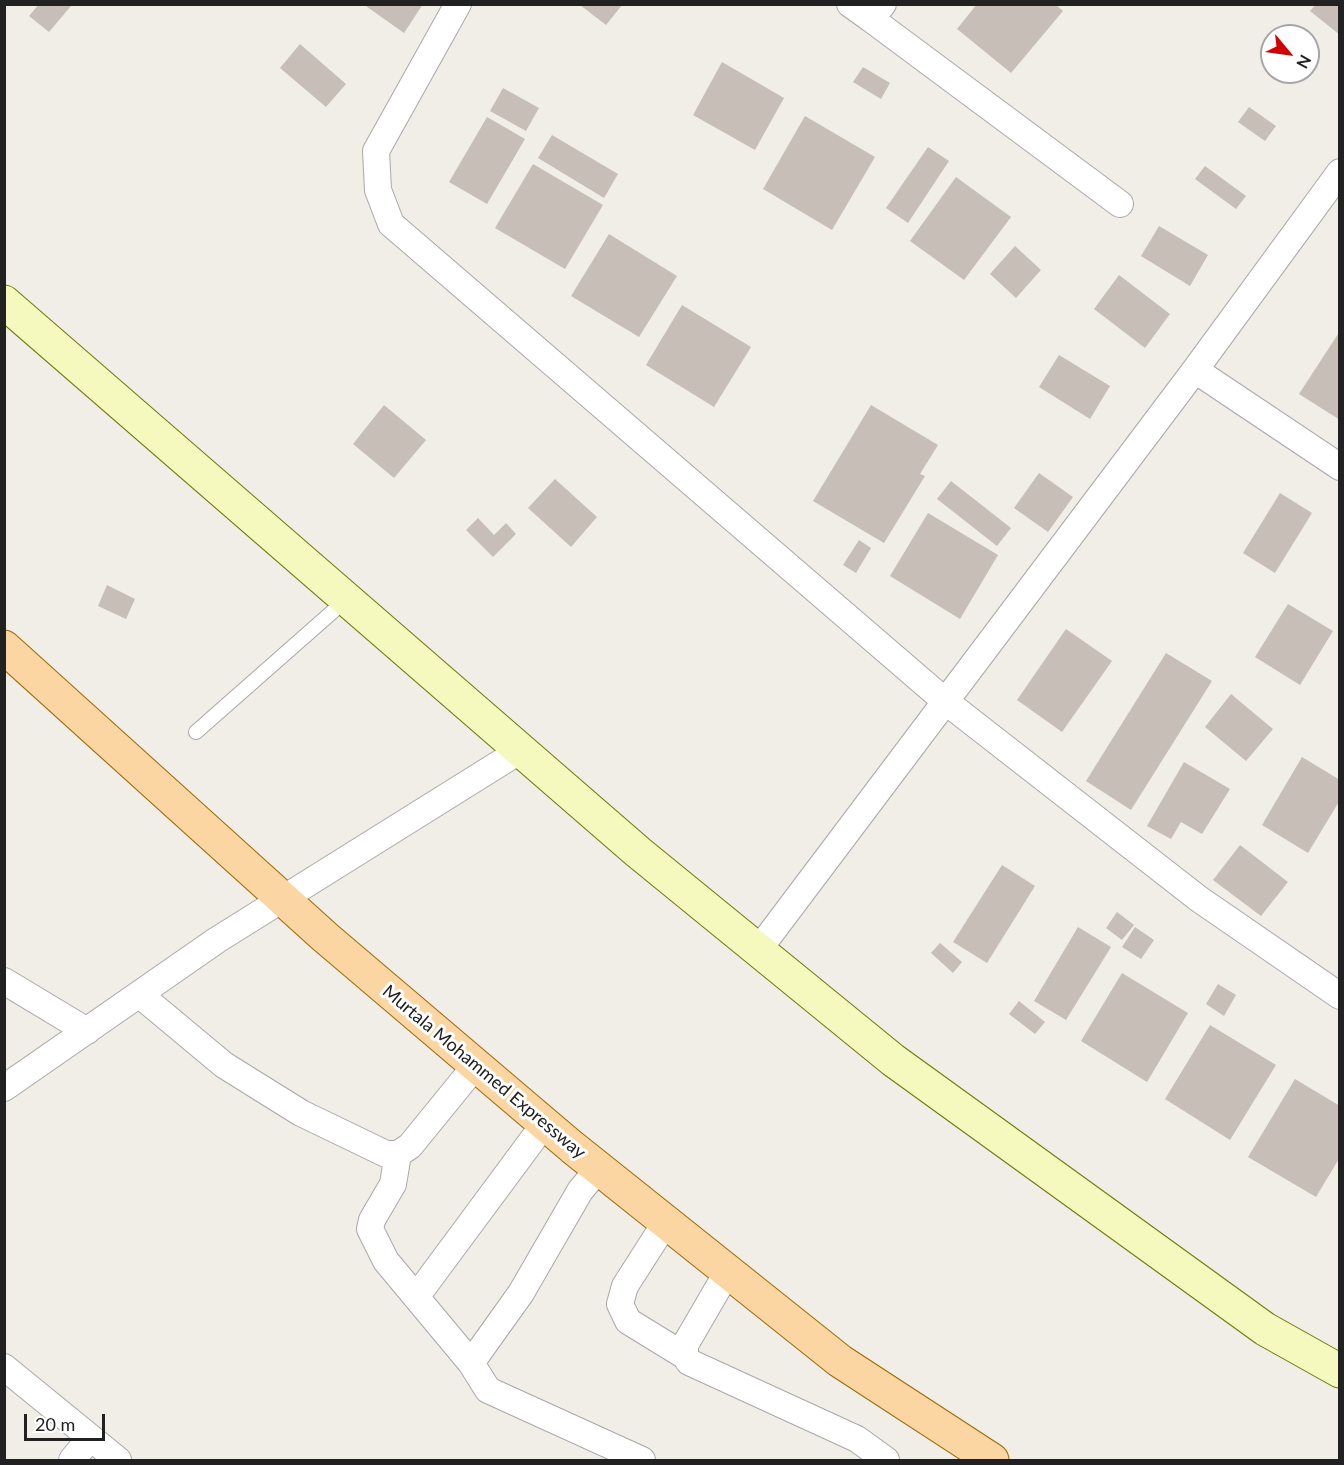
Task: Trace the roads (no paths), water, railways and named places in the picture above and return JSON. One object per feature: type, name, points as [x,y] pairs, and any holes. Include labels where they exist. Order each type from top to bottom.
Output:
[{"type":"main road","points":[[4,302],[638,852],[926,1085],[1264,1329],[1340,1371]]},
{"type":"main road","name":"Murtala Mohammed Expressway","points":[[4,647],[283,898],[599,1168],[840,1361],[992,1461]]},
{"type":"street","points":[[458,4],[376,151],[378,190],[391,224],[945,701],[1199,899],[1340,996]]},
{"type":"street","points":[[850,4],[877,12],[1120,204]]},
{"type":"street","points":[[759,950],[1195,370],[1340,172]]},
{"type":"street","points":[[1195,370],[1340,466]]},
{"type":"street","points":[[4,1088],[217,940],[521,750]]},
{"type":"street","points":[[4,981],[87,1031]]},
{"type":"street","points":[[140,994],[184,1034],[234,1071],[301,1113],[386,1154],[398,1154],[410,1146],[476,1065]]},
{"type":"street","points":[[416,1297],[545,1123]]},
{"type":"street","points":[[398,1154],[393,1184],[372,1220],[370,1229],[386,1261],[471,1363],[488,1390],[642,1461]]},
{"type":"street","points":[[471,1363],[521,1293],[580,1191],[599,1168]]},
{"type":"street","points":[[666,1222],[625,1286],[620,1304],[628,1320],[685,1356],[689,1362],[857,1439],[886,1461]]},
{"type":"street","points":[[685,1356],[685,1345],[728,1271]]},
{"type":"street","points":[[4,1367],[118,1461]]},
{"type":"street","points":[[72,1461],[90,1438]]},
{"type":"lane","points":[[196,732],[347,599]]}]
